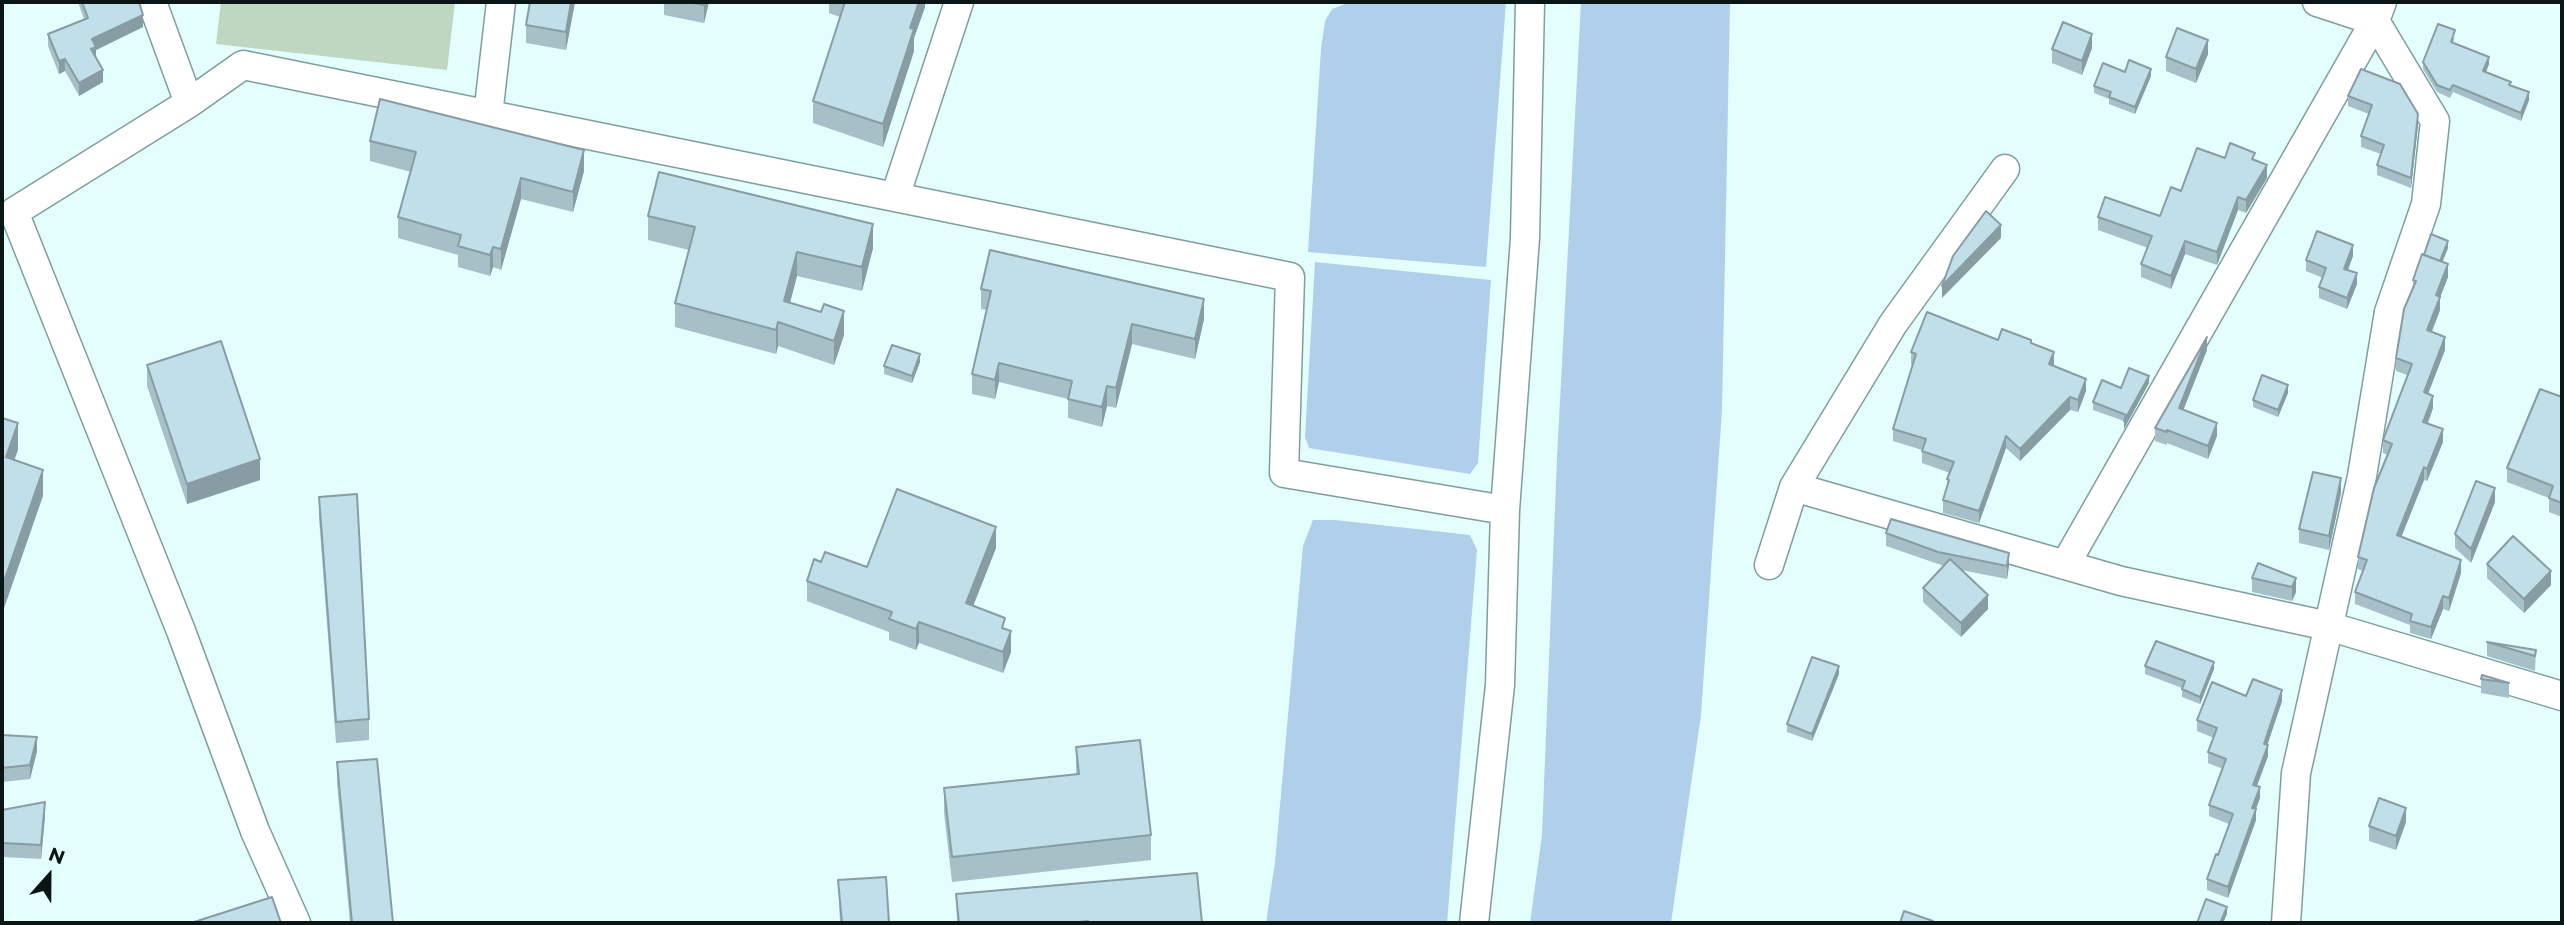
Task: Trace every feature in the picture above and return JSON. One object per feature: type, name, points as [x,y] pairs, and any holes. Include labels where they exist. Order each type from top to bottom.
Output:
[{"type":"street","points":[[152,2],[189,103]]},
{"type":"street","points":[[488,115],[501,2]]},
{"type":"street","points":[[895,197],[959,2]]},
{"type":"street","points":[[1474,923],[1500,685],[1505,510],[1525,238],[1530,2]]},
{"type":"street","points":[[2317,2],[2378,12]]},
{"type":"street","points":[[2065,565],[2378,12]]},
{"type":"street","points":[[2286,923],[2296,773],[2362,476],[2389,312],[2426,204],[2435,121],[2378,12]]},
{"type":"street","points":[[296,923],[255,831],[181,631],[14,212],[189,103],[243,65],[1290,277],[1284,473],[1505,510]]},
{"type":"street","points":[[1769,565],[1794,487],[1893,324],[2006,169]]},
{"type":"street","points":[[1794,487],[2121,581],[2328,626],[2562,696]]},
{"type":"green space","points":[[221,2],[455,2],[447,70],[216,44]]},
{"type":"water","points":[[1351,2],[1506,2],[1486,267],[1308,252],[1325,21],[1332,9]]},
{"type":"water","points":[[1581,2],[1730,2],[1722,410],[1701,715],[1671,923],[1530,923],[1542,835],[1557,457]]},
{"type":"water","points":[[1315,262],[1491,280],[1478,463],[1470,474],[1309,448],[1305,437]]},
{"type":"water","points":[[1313,520],[1470,535],[1477,550],[1447,923],[1266,923],[1275,862],[1303,546]]},
{"type":"building","points":[[82,2],[139,2],[143,15],[92,39],[96,47],[91,49],[103,70],[79,83],[65,59],[59,61],[48,34],[88,18]]},
{"type":"building","points":[[530,2],[571,2],[566,32],[526,25]]},
{"type":"building","points":[[845,2],[919,2],[910,28],[914,29],[883,124],[813,101]]},
{"type":"building","points":[[2063,22],[2092,34],[2082,61],[2052,49]]},
{"type":"building","points":[[2438,24],[2455,30],[2451,42],[2489,57],[2483,71],[2529,92],[2521,113],[2453,85],[2450,90],[2437,85],[2423,62]]},
{"type":"building","points":[[2177,28],[2208,40],[2196,69],[2166,57]]},
{"type":"building","points":[[2129,60],[2151,69],[2135,107],[2109,97],[2111,92],[2094,86],[2103,63],[2125,72]]},
{"type":"building","points":[[2361,69],[2400,84],[2418,114],[2411,178],[2377,165],[2384,145],[2361,136],[2372,105],[2348,96]]},
{"type":"building","points":[[380,99],[584,150],[573,192],[521,178],[501,249],[493,247],[490,255],[458,246],[461,235],[398,217],[416,152],[370,141]]},
{"type":"building","points":[[2230,143],[2255,153],[2252,159],[2267,165],[2246,200],[2238,197],[2217,252],[2185,241],[2171,276],[2141,264],[2152,236],[2098,217],[2105,197],[2160,216],[2171,187],[2181,191],[2197,148],[2225,158]]},
{"type":"building","points":[[659,172],[873,224],[862,267],[797,252],[784,301],[821,312],[824,304],[844,311],[834,341],[778,322],[776,330],[675,303],[695,227],[648,216]]},
{"type":"building","points":[[1986,211],[2001,225],[1942,286],[1953,256]]},
{"type":"building","points":[[2317,231],[2353,245],[2344,269],[2357,273],[2347,298],[2319,287],[2326,268],[2306,260]]},
{"type":"building","points":[[2431,234],[2448,241],[2440,261],[2424,255]]},
{"type":"building","points":[[990,250],[1204,299],[1195,339],[1132,324],[1116,388],[1107,386],[1102,407],[1068,399],[1072,381],[999,363],[995,380],[972,374],[991,291],[981,289]]},
{"type":"building","points":[[2422,254],[2448,264],[2436,295],[2440,297],[2427,330],[2445,337],[2424,392],[2433,396],[2423,422],[2443,429],[2427,469],[2424,467],[2397,535],[2461,560],[2449,598],[2443,596],[2431,627],[2410,621],[2412,614],[2355,592],[2367,560],[2358,557],[2374,488],[2392,444],[2383,440],[2412,364],[2396,358],[2404,309],[2416,281],[2413,280]]},
{"type":"building","points":[[1927,312],[1998,340],[2002,329],[2031,340],[2031,343],[2054,352],[2049,364],[2086,379],[2078,400],[2070,397],[2020,449],[2006,436],[1979,511],[1943,500],[1954,462],[1922,451],[1926,439],[1893,429],[1916,354],[1911,352]]},
{"type":"building","points":[[2207,337],[2179,408],[2217,423],[2208,446],[2155,428]]},
{"type":"building","points":[[221,341],[260,459],[187,484],[147,365]]},
{"type":"building","points":[[892,345],[920,354],[912,376],[884,366]]},
{"type":"building","points":[[2129,368],[2149,376],[2124,421],[2126,415],[2093,402],[2102,380],[2121,388]]},
{"type":"building","points":[[2262,375],[2288,385],[2278,410],[2253,400]]},
{"type":"building","points":[[2540,389],[2562,397],[2562,503],[2549,498],[2553,486],[2507,468]]},
{"type":"building","points":[[2,418],[18,423],[6,457],[43,470],[2,587]]},
{"type":"building","points":[[2313,472],[2341,478],[2329,536],[2299,529]]},
{"type":"building","points":[[2476,481],[2495,488],[2471,549],[2455,534]]},
{"type":"building","points":[[897,489],[996,527],[966,603],[1005,618],[1002,628],[1011,631],[1003,652],[919,622],[916,629],[889,619],[892,612],[807,581],[814,559],[821,562],[825,552],[867,567]]},
{"type":"building","points":[[357,494],[369,719],[336,722],[319,497]]},
{"type":"building","points":[[1891,519],[2009,553],[2007,566],[1938,552],[1886,533]]},
{"type":"building","points":[[2513,536],[2551,571],[2524,599],[2487,564]]},
{"type":"building","points":[[1950,559],[1988,595],[1961,623],[1923,588]]},
{"type":"building","points":[[2258,563],[2296,578],[2292,587],[2252,578]]},
{"type":"building","points":[[2156,641],[2214,662],[2200,697],[2182,689],[2185,681],[2145,666]]},
{"type":"building","points":[[2487,642],[2536,650],[2535,656]]},
{"type":"building","points":[[1812,657],[1839,666],[1812,734],[1787,724]]},
{"type":"building","points":[[2482,675],[2509,683],[2481,679]]},
{"type":"building","points":[[2253,679],[2282,690],[2264,744],[2268,745],[2253,785],[2260,787],[2252,808],[2256,809],[2228,887],[2207,879],[2233,814],[2209,805],[2226,759],[2208,752],[2217,728],[2197,720],[2212,682],[2246,696]]},
{"type":"building","points":[[2,735],[37,737],[30,765],[2,768]]},
{"type":"building","points":[[1140,740],[1151,835],[952,857],[944,788],[1079,774],[1076,747]]},
{"type":"building","points":[[377,759],[393,923],[352,923],[337,762]]},
{"type":"building","points":[[2379,798],[2406,808],[2396,836],[2369,826]]},
{"type":"building","points":[[45,802],[41,845],[3,843],[2,810]]},
{"type":"building","points":[[1197,873],[1202,923],[959,923],[956,894]]},
{"type":"building","points":[[886,877],[889,923],[842,923],[838,880]]},
{"type":"building","points":[[272,897],[281,923],[191,923]]},
{"type":"building","points":[[2206,899],[2227,907],[2220,923],[2197,923]]},
{"type":"building","points":[[1904,911],[1933,921],[1900,923]]}]
